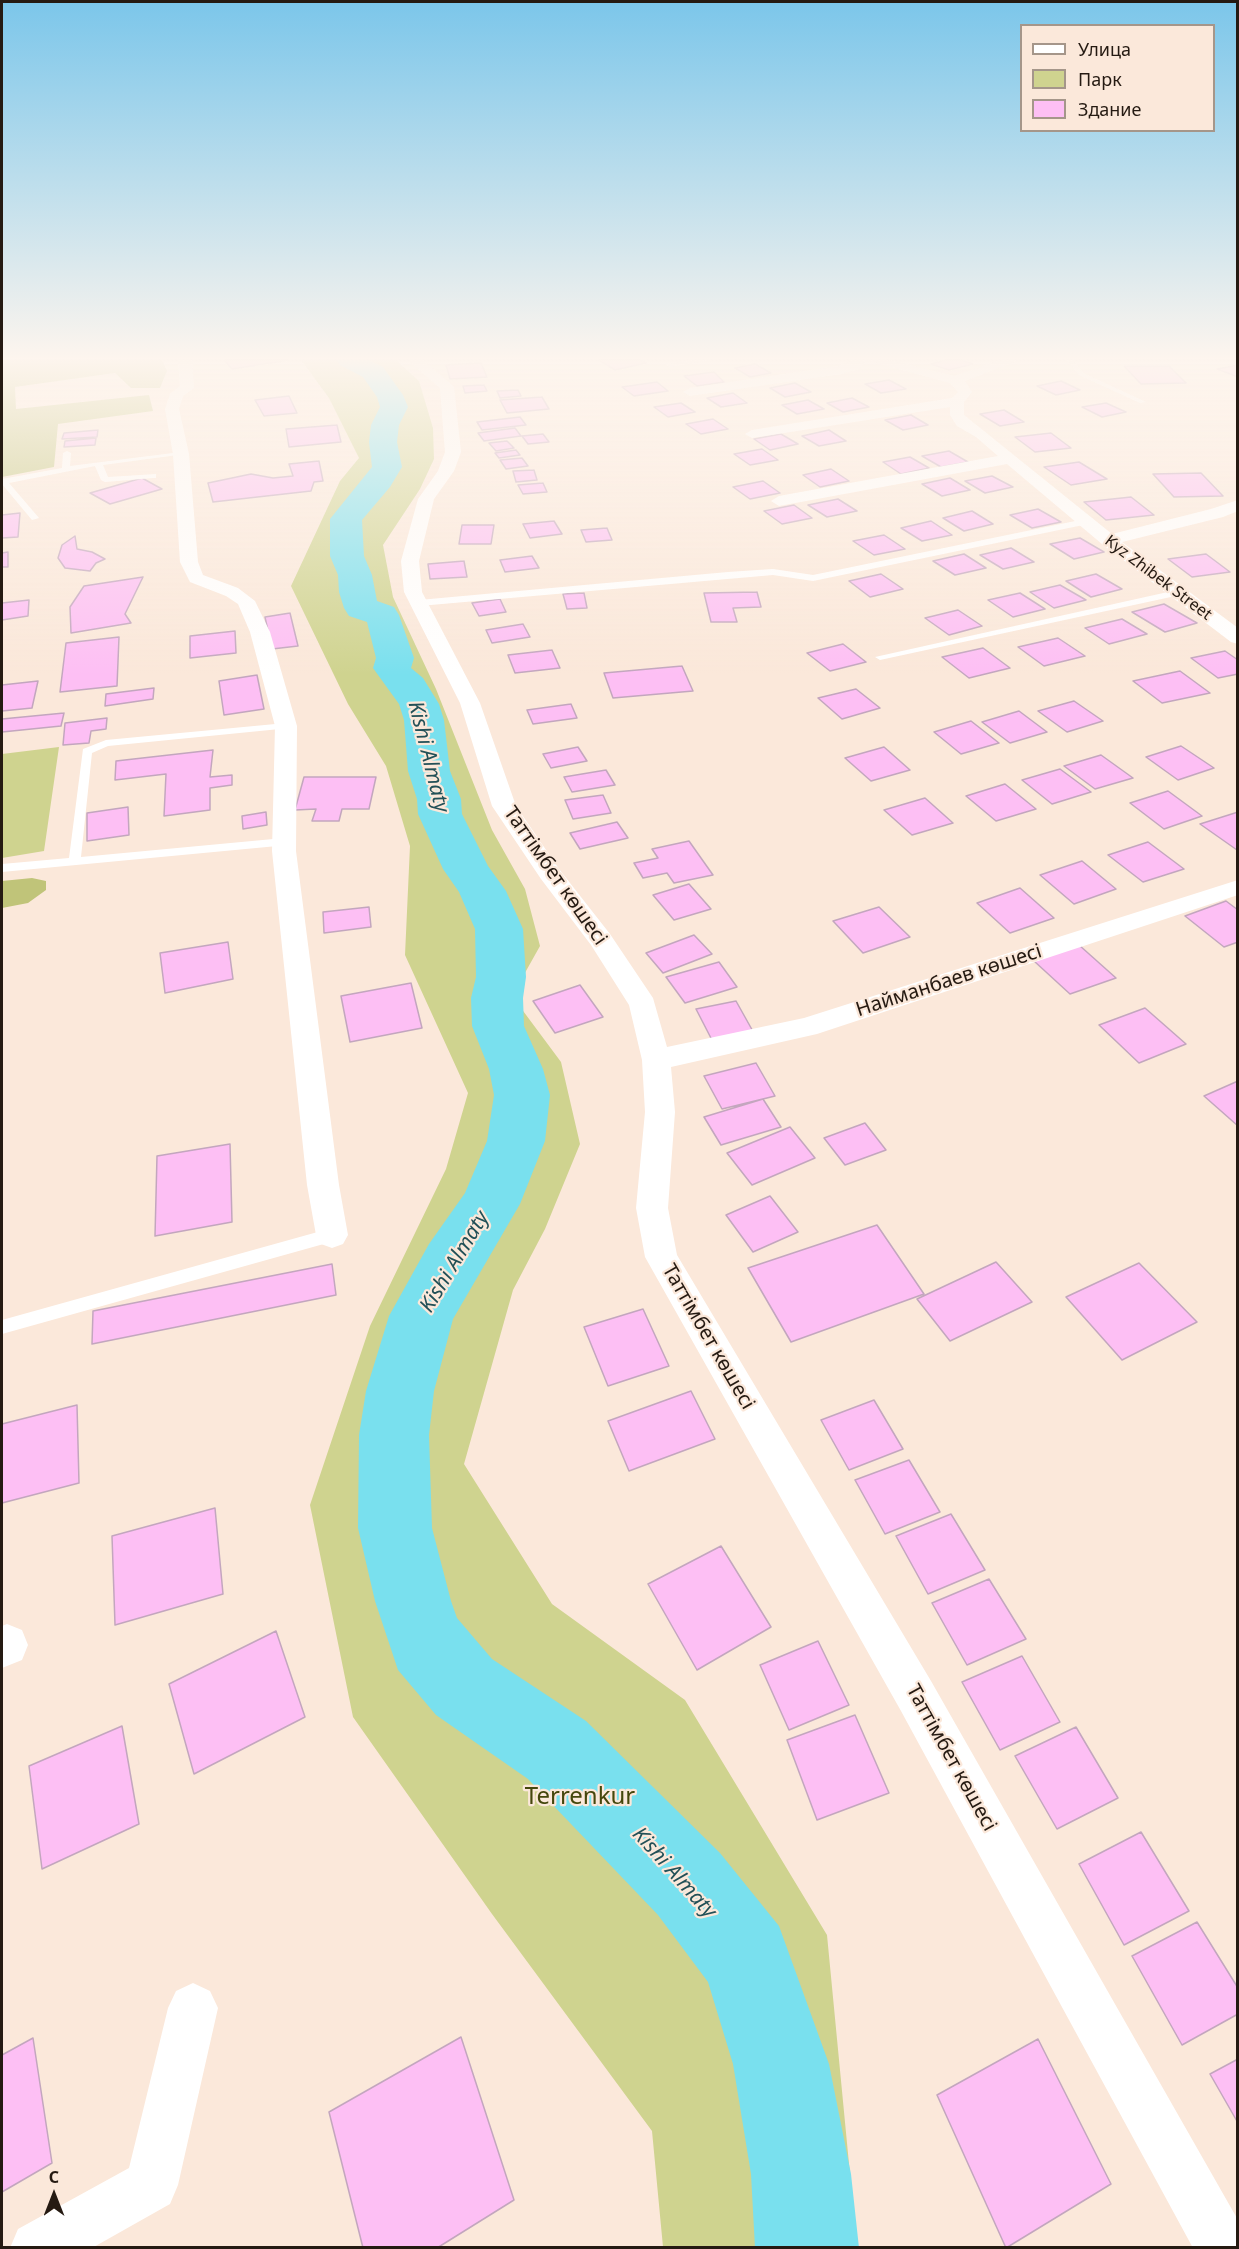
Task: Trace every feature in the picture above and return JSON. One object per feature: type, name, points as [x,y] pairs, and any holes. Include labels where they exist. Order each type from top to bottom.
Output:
[{"type":"street","points":[[182,465],[189,562],[196,578],[232,592],[246,601],[260,632],[286,726],[284,842],[323,1185],[332,1235]]},
{"type":"street","name":"Таттімбет көшесі","points":[[448,465],[426,499],[410,561],[413,592],[470,703],[504,806],[550,874],[601,940],[643,1005],[656,1060],[660,1112],[651,1208],[661,1257],[916,1696],[1222,2247]]},
{"type":"street","points":[[779,501],[977,465]]},
{"type":"street","name":"Kyz Zhibek Street","points":[[1017,465],[1108,540],[1235,633]]},
{"type":"street","points":[[1108,540],[1216,513],[1238,505]]},
{"type":"street","name":"Найманбаев көшесі","points":[[656,1060],[807,1028],[1238,886]]},
{"type":"street","points":[[37,2247],[151,2185],[193,2008]]},
{"type":"lane","points":[[66,465],[66,469]]},
{"type":"lane","points":[[2,481],[84,465]]},
{"type":"lane","points":[[99,465],[105,480],[153,476]]},
{"type":"lane","points":[[2,481],[35,518]]},
{"type":"lane","points":[[418,603],[718,575],[773,572],[813,578],[1085,522]]},
{"type":"lane","points":[[880,657],[1177,592]]},
{"type":"lane","points":[[75,861],[87,751],[106,743],[286,726]]},
{"type":"lane","points":[[2,868],[284,842]]},
{"type":"lane","points":[[2,1327],[332,1235]]},
{"type":"green space","points":[[2,465],[54,465],[54,467],[2,477]]},
{"type":"green space","name":"Terrenkur","points":[[353,465],[431,465],[420,489],[383,545],[393,597],[436,689],[492,830],[525,889],[540,946],[512,996],[561,1062],[580,1144],[545,1229],[513,1290],[464,1464],[552,1604],[685,1700],[827,1935],[857,2247],[663,2247],[652,2131],[492,1914],[353,1717],[310,1505],[370,1326],[446,1169],[468,1093],[405,955],[410,846],[386,766],[348,704],[291,586],[340,481]]},
{"type":"green space","points":[[59,747],[44,851],[2,858],[2,754]]},
{"type":"green space","points":[[32,878],[46,881],[46,890],[28,903],[2,908],[2,881]]},
{"type":"building","points":[[289,465],[320,465],[323,481],[314,482],[311,491],[213,502],[208,483],[251,474],[273,478],[293,476]]},
{"type":"building","points":[[503,465],[528,466],[506,469]]},
{"type":"building","points":[[887,465],[924,465],[929,468],[901,474]]},
{"type":"building","points":[[1084,465],[1107,479],[1071,485],[1044,467]]},
{"type":"building","points":[[831,469],[849,481],[820,487],[803,475]]},
{"type":"building","points":[[534,470],[537,480],[516,482],[513,471]]},
{"type":"building","points":[[1201,473],[1223,496],[1174,497],[1153,474]]},
{"type":"building","points":[[992,476],[1013,487],[985,493],[965,481]]},
{"type":"building","points":[[142,478],[162,489],[110,504],[90,493]]},
{"type":"building","points":[[950,478],[970,490],[942,496],[922,484]]},
{"type":"building","points":[[763,481],[780,493],[750,499],[733,487]]},
{"type":"building","points":[[543,483],[547,492],[523,494],[518,485]]},
{"type":"building","points":[[1131,497],[1154,515],[1106,520],[1084,502]]},
{"type":"building","points":[[838,499],[857,511],[827,517],[808,505]]},
{"type":"building","points":[[794,505],[812,518],[782,524],[764,511]]},
{"type":"building","points":[[1038,509],[1061,522],[1032,528],[1010,515]]},
{"type":"building","points":[[972,511],[993,524],[964,531],[943,518]]},
{"type":"building","points":[[20,513],[18,537],[2,538],[2,515]]},
{"type":"building","points":[[554,521],[562,534],[530,538],[523,524]]},
{"type":"building","points":[[931,521],[952,535],[922,541],[901,528]]},
{"type":"building","points":[[462,525],[494,525],[491,544],[459,544]]},
{"type":"building","points":[[607,528],[612,540],[586,542],[581,530]]},
{"type":"building","points":[[884,535],[905,549],[874,555],[853,541]]},
{"type":"building","points":[[75,536],[77,549],[92,552],[105,559],[96,563],[90,571],[65,568],[58,558],[62,545]]},
{"type":"building","points":[[1080,538],[1104,552],[1074,559],[1050,544]]},
{"type":"building","points":[[1011,548],[1034,562],[1003,569],[980,555]]},
{"type":"building","points":[[8,552],[8,567],[2,567],[2,553]]},
{"type":"building","points":[[964,554],[986,568],[955,575],[933,561]]},
{"type":"building","points":[[1206,554],[1230,572],[1192,577],[1168,559]]},
{"type":"building","points":[[532,556],[539,568],[505,572],[500,560]]},
{"type":"building","points":[[464,561],[467,577],[430,579],[428,564]]},
{"type":"building","points":[[881,574],[903,589],[870,597],[849,581]]},
{"type":"building","points":[[1096,574],[1122,589],[1091,597],[1066,581]]},
{"type":"building","points":[[143,577],[125,614],[131,623],[71,633],[70,607],[84,586]]},
{"type":"building","points":[[1060,585],[1086,600],[1054,608],[1030,592]]},
{"type":"building","points":[[757,592],[761,607],[733,608],[737,622],[711,622],[704,593]]},
{"type":"building","points":[[584,593],[587,608],[567,609],[563,594]]},
{"type":"building","points":[[1020,593],[1045,609],[1013,617],[988,600]]},
{"type":"building","points":[[500,599],[506,612],[479,616],[472,603]]},
{"type":"building","points":[[29,600],[28,616],[2,620],[2,603]]},
{"type":"building","points":[[1164,604],[1197,623],[1165,632],[1132,612]]},
{"type":"building","points":[[958,610],[982,626],[949,635],[925,618]]},
{"type":"building","points":[[290,613],[298,646],[272,649],[265,617]]},
{"type":"building","points":[[1122,619],[1147,634],[1109,644],[1085,628]]},
{"type":"building","points":[[523,624],[530,637],[492,643],[486,630]]},
{"type":"building","points":[[235,631],[236,653],[190,658],[190,636]]},
{"type":"building","points":[[119,637],[117,686],[60,692],[66,643]]},
{"type":"building","points":[[1058,638],[1085,656],[1044,666],[1018,647]]},
{"type":"building","points":[[843,644],[866,662],[830,671],[807,653]]},
{"type":"building","points":[[983,648],[1010,668],[969,678],[942,657]]},
{"type":"building","points":[[552,650],[560,668],[515,673],[508,655]]},
{"type":"building","points":[[1225,651],[1238,660],[1238,674],[1218,678],[1191,658]]},
{"type":"building","points":[[682,666],[693,691],[613,698],[604,673]]},
{"type":"building","points":[[1180,671],[1210,693],[1162,703],[1133,681]]},
{"type":"building","points":[[257,675],[264,709],[224,715],[219,681]]},
{"type":"building","points":[[38,681],[32,708],[2,711],[2,685]]},
{"type":"building","points":[[154,688],[153,699],[105,706],[106,694]]},
{"type":"building","points":[[856,689],[880,708],[842,719],[818,698]]},
{"type":"building","points":[[1074,701],[1103,721],[1067,732],[1038,711]]},
{"type":"building","points":[[571,704],[577,718],[533,724],[527,710]]},
{"type":"building","points":[[1019,711],[1047,732],[1010,743],[982,722]]},
{"type":"building","points":[[64,713],[61,726],[2,732],[2,719]]},
{"type":"building","points":[[107,718],[106,729],[91,731],[89,743],[63,745],[65,723]]},
{"type":"building","points":[[971,721],[999,743],[961,754],[934,732]]},
{"type":"building","points":[[1181,746],[1214,768],[1178,780],[1146,757]]},
{"type":"building","points":[[578,747],[587,761],[551,768],[543,754]]},
{"type":"building","points":[[884,747],[910,770],[871,781],[845,758]]},
{"type":"building","points":[[213,750],[210,777],[232,775],[232,785],[210,788],[210,810],[164,816],[166,774],[115,780],[116,761]]},
{"type":"building","points":[[1101,755],[1133,778],[1095,789],[1064,766]]},
{"type":"building","points":[[1060,769],[1091,792],[1052,804],[1022,780]]},
{"type":"building","points":[[606,770],[615,785],[572,792],[564,777]]},
{"type":"building","points":[[304,777],[376,777],[369,809],[342,809],[339,821],[312,821],[316,809],[295,810]]},
{"type":"building","points":[[1005,784],[1036,809],[996,821],[966,796]]},
{"type":"building","points":[[1168,791],[1202,816],[1164,829],[1130,803]]},
{"type":"building","points":[[603,795],[611,813],[573,819],[565,800]]},
{"type":"building","points":[[925,798],[953,823],[912,835],[884,810]]},
{"type":"building","points":[[128,807],[129,835],[87,841],[87,813]]},
{"type":"building","points":[[266,812],[267,825],[243,829],[242,816]]},
{"type":"building","points":[[1238,812],[1237,850],[1200,824]]},
{"type":"building","points":[[617,822],[628,838],[580,849],[570,833]]},
{"type":"building","points":[[689,841],[713,875],[674,883],[667,873],[643,878],[634,863],[658,858],[652,849]]},
{"type":"building","points":[[1148,842],[1184,869],[1143,882],[1108,855]]},
{"type":"building","points":[[1082,861],[1116,889],[1074,904],[1040,875]]},
{"type":"building","points":[[689,884],[711,909],[674,920],[653,895]]},
{"type":"building","points":[[1020,888],[1054,918],[1010,933],[977,903]]},
{"type":"building","points":[[1226,901],[1238,910],[1238,942],[1224,947],[1185,916]]},
{"type":"building","points":[[369,907],[371,927],[324,933],[323,912]]},
{"type":"building","points":[[879,907],[910,937],[863,953],[833,921]]},
{"type":"building","points":[[694,935],[712,954],[663,973],[646,953]]},
{"type":"building","points":[[228,942],[233,979],[165,993],[160,953]]},
{"type":"building","points":[[1079,945],[1116,978],[1070,994],[1034,961]]},
{"type":"building","points":[[719,962],[737,987],[685,1003],[666,977]]},
{"type":"building","points":[[411,983],[422,1028],[350,1042],[341,996]]},
{"type":"building","points":[[580,985],[603,1017],[555,1033],[533,1001]]},
{"type":"building","points":[[736,1001],[755,1035],[714,1044],[696,1009]]},
{"type":"building","points":[[1145,1008],[1186,1044],[1139,1063],[1099,1025]]},
{"type":"building","points":[[756,1063],[775,1096],[722,1109],[704,1076]]},
{"type":"building","points":[[1238,1081],[1238,1126],[1204,1096]]},
{"type":"building","points":[[763,1099],[781,1127],[721,1145],[704,1117]]},
{"type":"building","points":[[865,1123],[886,1150],[845,1165],[824,1138]]},
{"type":"building","points":[[790,1127],[815,1158],[752,1185],[727,1153]]},
{"type":"building","points":[[230,1144],[232,1222],[155,1236],[157,1156]]},
{"type":"building","points":[[770,1196],[798,1232],[753,1252],[726,1215]]},
{"type":"building","points":[[877,1225],[924,1294],[791,1342],[748,1268]]},
{"type":"building","points":[[996,1262],[1032,1302],[950,1341],[917,1299]]},
{"type":"building","points":[[1139,1263],[1197,1322],[1122,1360],[1066,1297]]},
{"type":"building","points":[[332,1264],[336,1295],[92,1344],[93,1311]]},
{"type":"building","points":[[643,1309],[669,1366],[608,1386],[584,1327]]},
{"type":"building","points":[[691,1391],[715,1439],[629,1471],[608,1421]]},
{"type":"building","points":[[874,1400],[903,1449],[849,1470],[821,1420]]},
{"type":"building","points":[[77,1405],[79,1483],[2,1503],[2,1424]]},
{"type":"building","points":[[909,1460],[940,1512],[885,1534],[855,1480]]},
{"type":"building","points":[[215,1508],[223,1594],[115,1625],[112,1536]]},
{"type":"building","points":[[951,1514],[985,1570],[928,1594],[896,1536]]},
{"type":"building","points":[[721,1546],[771,1627],[697,1670],[648,1584]]},
{"type":"building","points":[[989,1579],[1026,1639],[967,1665],[932,1603]]},
{"type":"building","points":[[276,1631],[305,1717],[194,1774],[169,1684]]},
{"type":"building","points":[[818,1641],[849,1705],[789,1730],[760,1665]]},
{"type":"building","points":[[1022,1656],[1060,1722],[1000,1750],[962,1682]]},
{"type":"building","points":[[855,1715],[889,1793],[817,1820],[787,1740]]},
{"type":"building","points":[[122,1726],[139,1824],[42,1869],[29,1766]]},
{"type":"building","points":[[1076,1727],[1118,1798],[1057,1829],[1015,1756]]},
{"type":"building","points":[[1141,1832],[1189,1911],[1124,1945],[1079,1864]]},
{"type":"building","points":[[1197,1922],[1238,1988],[1238,2014],[1182,2045],[1132,1956]]},
{"type":"building","points":[[461,2037],[514,2200],[437,2248],[363,2248],[329,2112]]},
{"type":"building","points":[[33,2038],[52,2163],[2,2192],[2,2055]]},
{"type":"building","points":[[1038,2039],[1111,2184],[1006,2248],[937,2095]]},
{"type":"building","points":[[1238,2059],[1238,2123],[1210,2074]]},
{"type":"waterway","name":"Kіshі Almaty","points":[[387,465],[379,481],[346,519],[347,556],[355,575],[356,592],[362,608],[381,615],[395,658],[392,668],[398,677],[409,686],[419,704],[424,720],[429,771],[439,799],[440,814],[466,869],[482,891],[499,929],[501,977],[497,998],[498,1026],[516,1069],[522,1095],[516,1141],[490,1204],[451,1262],[421,1316],[400,1391],[394,1435],[395,1528],[426,1642],[464,1687],[557,1750],[689,1884],[747,1958],[781,2064],[801,2174],[807,2248]]}]
